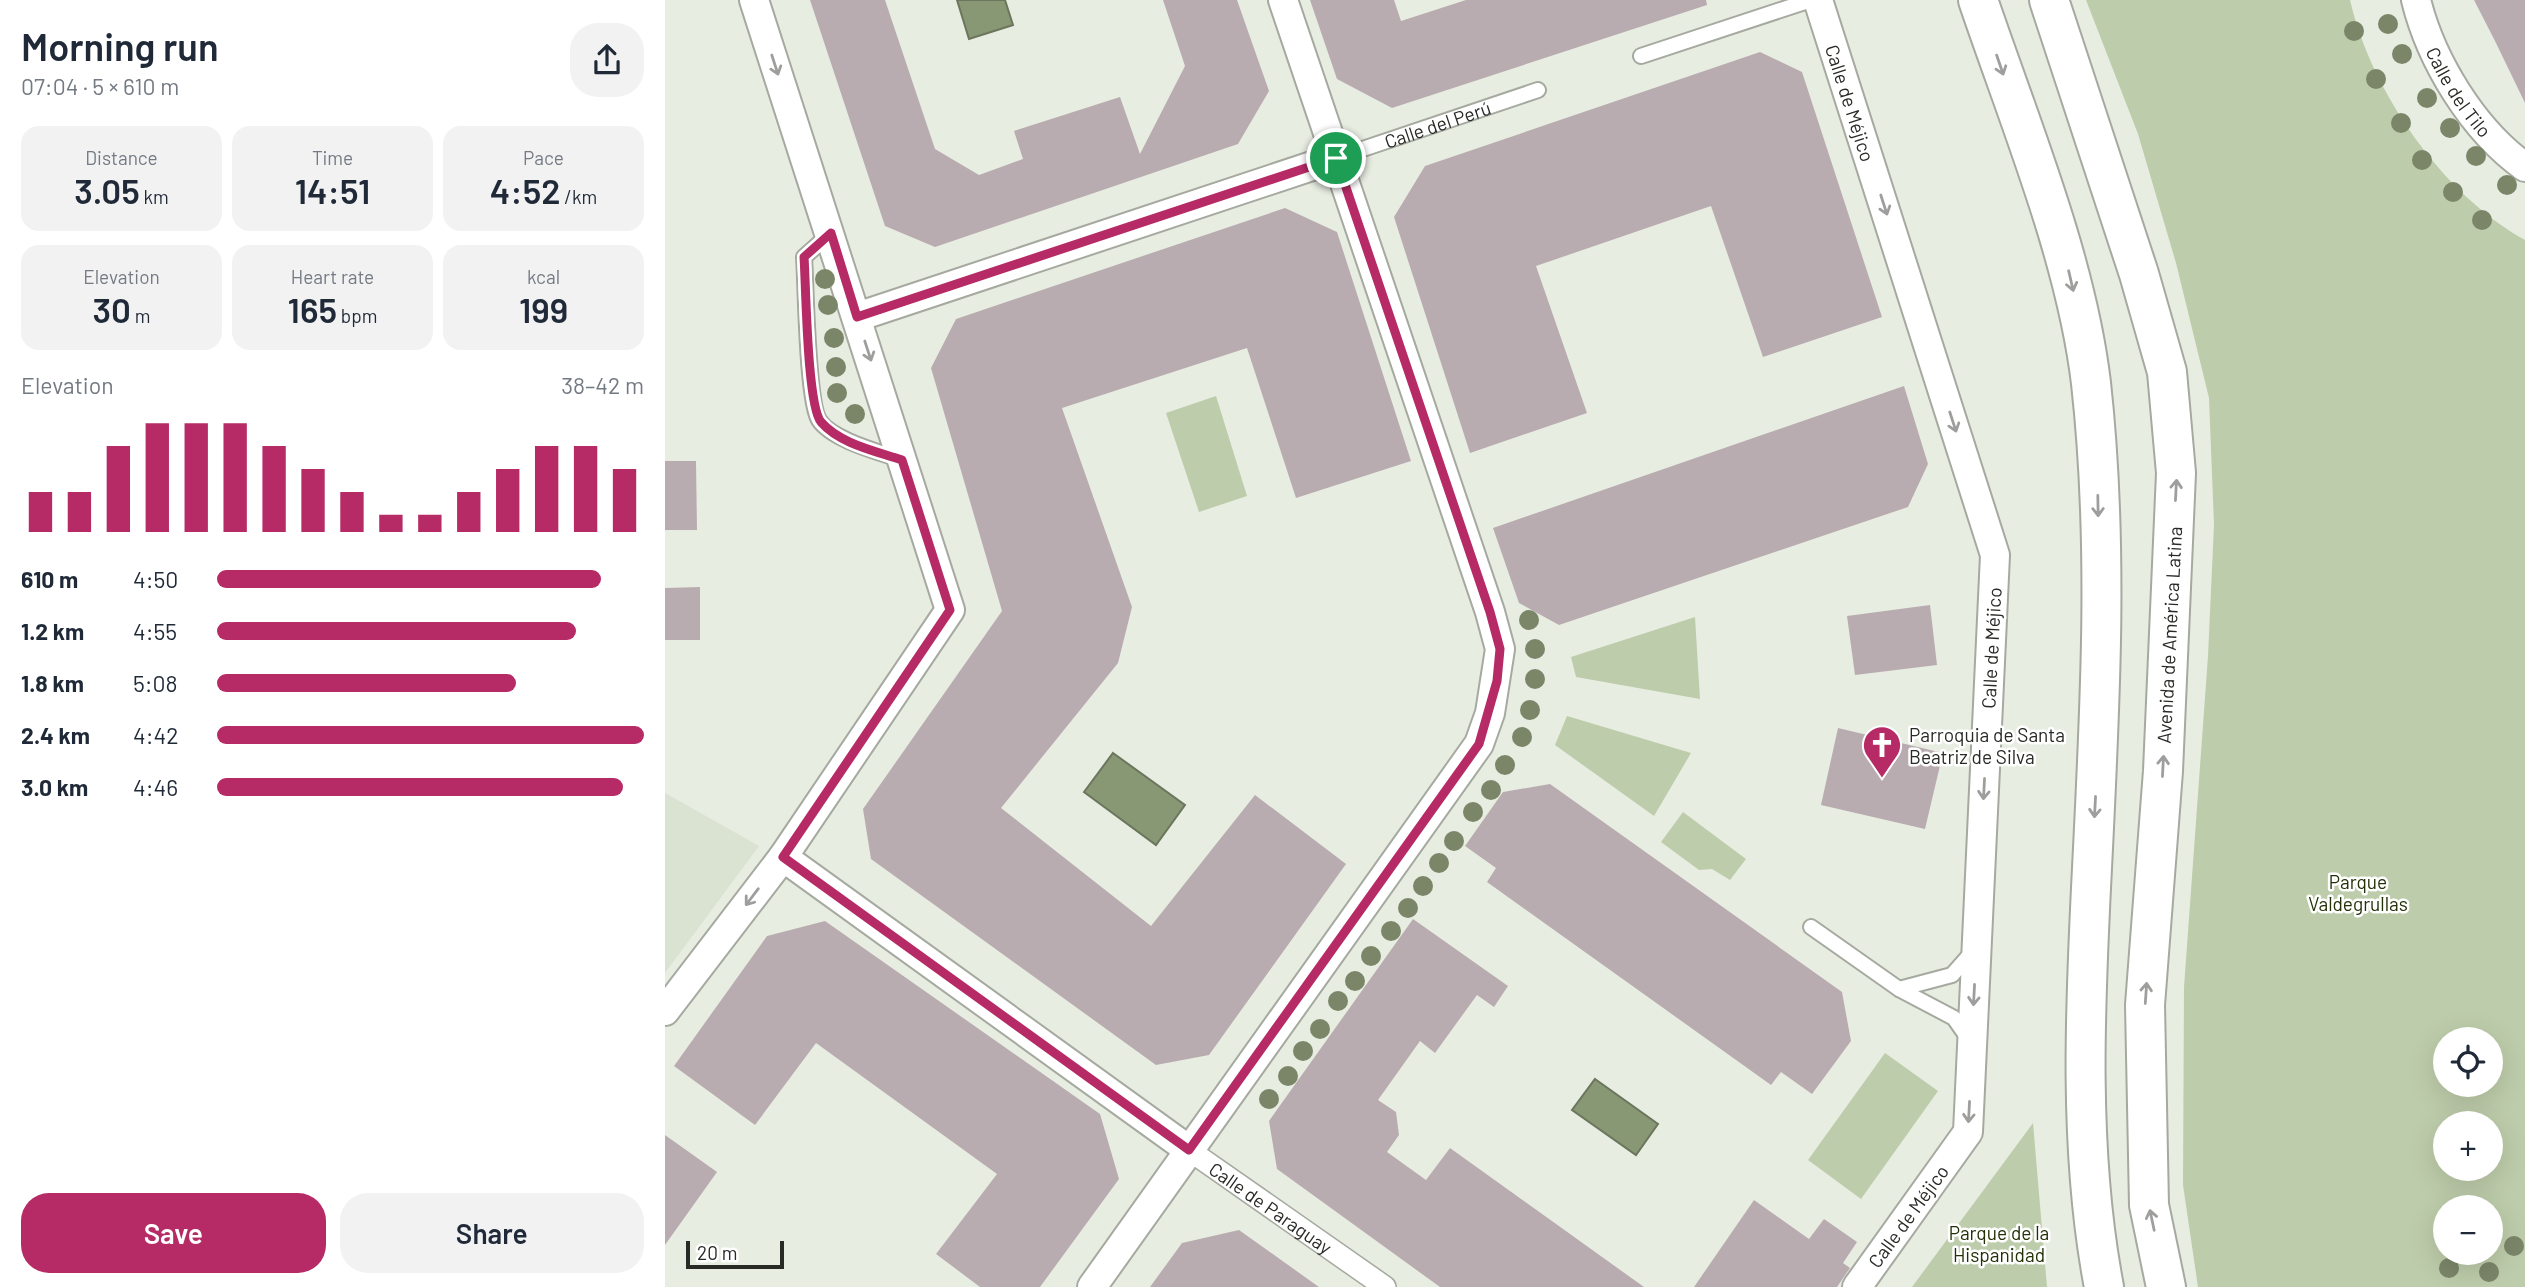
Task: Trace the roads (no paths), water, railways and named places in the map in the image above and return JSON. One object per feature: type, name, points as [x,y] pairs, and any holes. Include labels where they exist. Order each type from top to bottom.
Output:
[{"type":"main road","points":[[1978,0],[2071,276],[2091,381],[2098,475],[2101,685],[2084,1021],[2094,1236],[2104,1287]]},
{"type":"main road","name":"Avenida de América Latina","points":[[2049,0],[2139,274],[2167,372],[2174,448],[2176,473],[2163,771],[2145,1005],[2149,1205],[2166,1287]]},
{"type":"street","points":[[665,1011],[783,857],[950,610],[754,0]]},
{"type":"street","points":[[1092,1287],[1479,744],[1497,681],[1500,649],[1490,612],[1283,0]]},
{"type":"street","name":"Calle de Méjico","points":[[1818,0],[1995,555],[1968,1132],[1857,1287]]},
{"type":"street","name":"Calle del Tilo","points":[[2416,0],[2425,34],[2461,98],[2488,132],[2525,167]]},
{"type":"street","name":"Calle del Perú","points":[[857,317],[1336,158]]},
{"type":"street","name":"Calle de Paraguay","points":[[783,857],[1189,1150],[1385,1287]]},
{"type":"lane","points":[[1641,56],[1811,0]]},
{"type":"lane","name":"Calle del Perú","points":[[1336,158],[1538,90]]},
{"type":"lane","points":[[831,233],[804,257],[813,397],[819,420],[841,438],[902,460]]},
{"type":"lane","points":[[1811,927],[1899,989],[1954,1018],[1972,1044]]},
{"type":"lane","points":[[1899,989],[1952,975],[1977,946]]},
{"type":"place","name":"Parroquia de Santa Beatriz de Silva","points":[[1882,779]]},
{"type":"park label","name":"Parque Valdegrullas","points":[[2358,892]]},
{"type":"park label","name":"Parque de la Hispanidad","points":[[1999,1243]]}]
